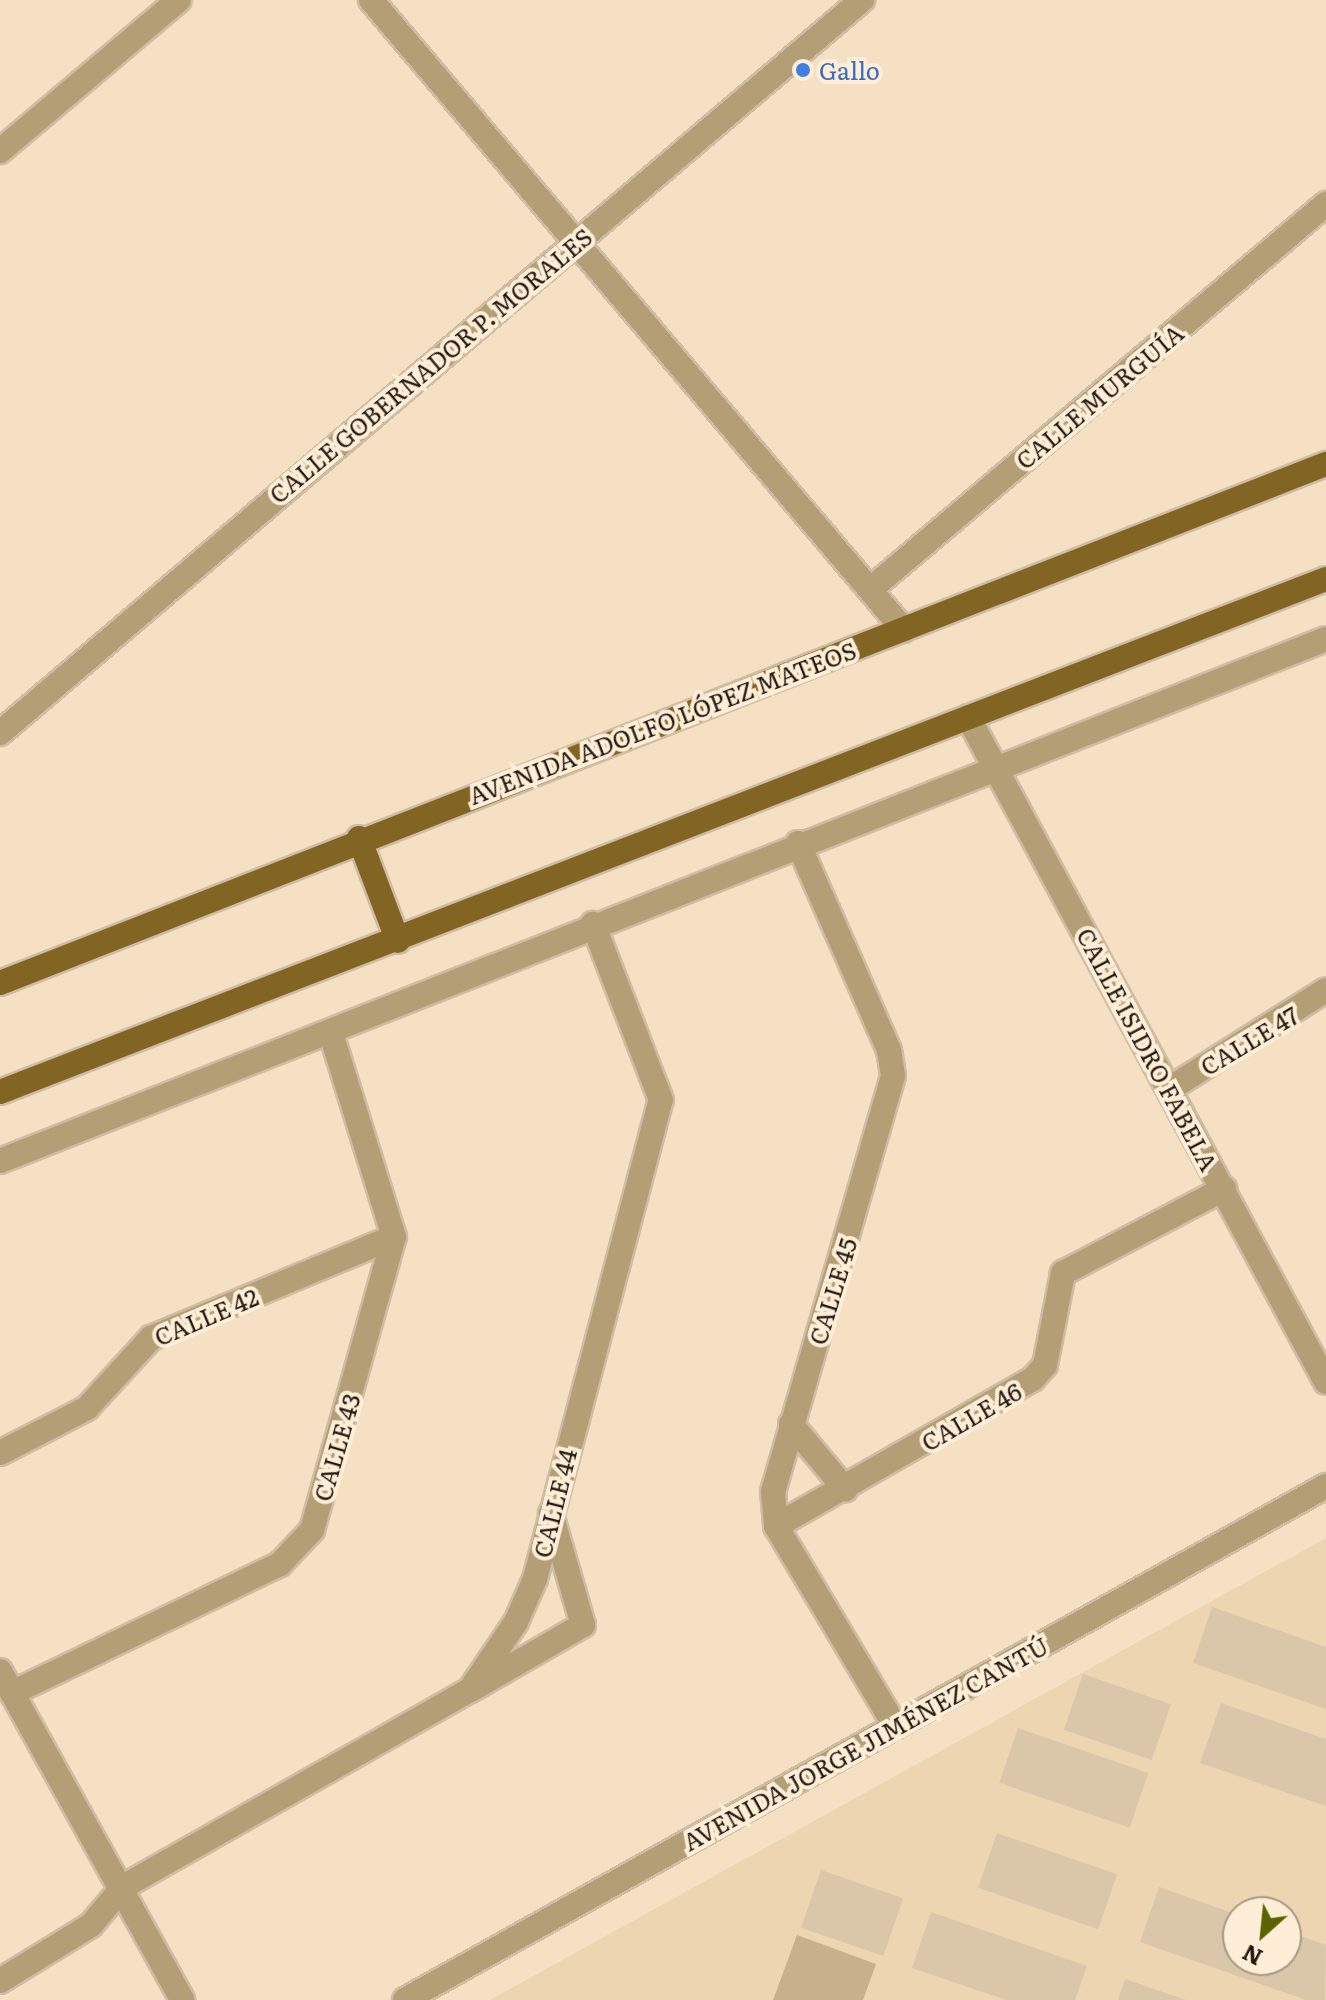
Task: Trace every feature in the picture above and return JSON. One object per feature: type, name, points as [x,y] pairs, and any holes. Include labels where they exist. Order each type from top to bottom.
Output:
[{"type":"main road","name":"AVENIDA ADOLFO LÓPEZ MATEOS","points":[[0,983],[359,838],[904,630],[1326,464]]},
{"type":"main road","points":[[0,1092],[398,941],[1326,579]]},
{"type":"main road","points":[[359,838],[398,941]]},
{"type":"street","points":[[0,151],[179,0]]},
{"type":"street","points":[[371,0],[578,239],[904,630]]},
{"type":"street","name":"CALLE GOBERNADOR P. MORALES","points":[[0,733],[862,0]]},
{"type":"street","name":"CALLE MURGUÍA","points":[[872,588],[1326,204]]},
{"type":"street","points":[[0,1161],[331,1033],[798,843],[996,770],[1326,639]]},
{"type":"street","name":"CALLE ISIDRO FABELA","points":[[968,717],[1171,1088],[1326,1382]]},
{"type":"street","name":"CALLE 45","points":[[798,843],[889,1050],[893,1076],[773,1491],[776,1526],[895,1726]]},
{"type":"street","name":"CALLE 44","points":[[470,1690],[535,1579],[661,1100],[593,924]]},
{"type":"street","name":"CALLE 47","points":[[1171,1088],[1326,990]]},
{"type":"street","points":[[331,1033],[394,1237]]},
{"type":"street","name":"CALLE 46","points":[[776,1526],[1038,1376],[1057,1282],[1067,1269],[1224,1189]]},
{"type":"street","name":"CALLE 42","points":[[0,1453],[87,1408],[151,1338],[394,1237]]},
{"type":"street","name":"CALLE 43","points":[[6,1682],[280,1564],[304,1545],[394,1237]]},
{"type":"street","points":[[791,1424],[845,1489]]},
{"type":"street","name":"AVENIDA JORGE JIMÉNEZ CANTÚ","points":[[405,2000],[1326,1486]]},
{"type":"street","points":[[0,1981],[91,1925],[123,1887],[583,1625],[551,1511]]},
{"type":"street","points":[[6,1682],[123,1887],[182,2000]]},
{"type":"shaded area","points":[[1326,1538],[1326,2000],[490,2000]]},
{"type":"shaded area","points":[[797,1935],[876,1964],[863,2000],[773,2000]]},
{"type":"building","points":[[1212,1607],[1326,1647],[1326,1709],[1193,1663]]},
{"type":"building","points":[[1083,1674],[1171,1704],[1152,1760],[1064,1730]]},
{"type":"building","points":[[1221,1703],[1326,1739],[1326,1806],[1200,1763]]},
{"type":"building","points":[[1018,1728],[1148,1773],[1130,1828],[999,1783]]},
{"type":"building","points":[[997,1833],[1117,1874],[1098,1929],[978,1888]]},
{"type":"building","points":[[821,1870],[903,1898],[883,1956],[801,1928]]},
{"type":"building","points":[[1159,1887],[1222,1909],[1222,1971],[1140,1942]]},
{"type":"building","points":[[931,1912],[1087,1966],[1075,2000],[1006,2000],[912,1968]]},
{"type":"building","points":[[1302,1937],[1326,1945],[1325,2000],[1306,2000],[1237,1976],[1302,1976]]},
{"type":"building","points":[[1125,1979],[1186,2000],[1118,2000]]},
{"type":"place","name":"Gallo","points":[[803,70]]}]
